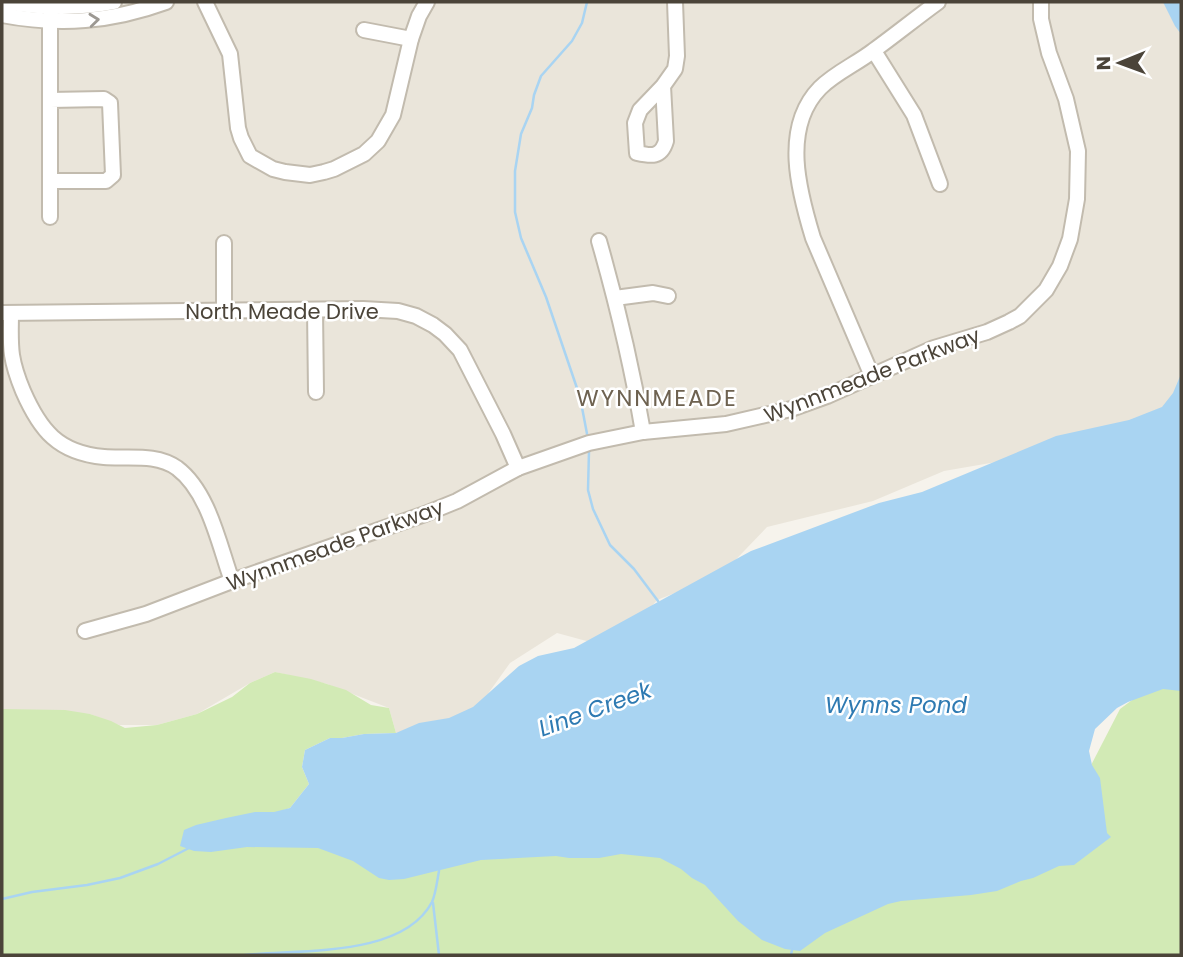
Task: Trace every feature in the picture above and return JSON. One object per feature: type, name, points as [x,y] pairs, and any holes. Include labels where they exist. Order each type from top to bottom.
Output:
[{"type":"street","points":[[5,2],[93,6],[114,2]]},
{"type":"street","points":[[2,15],[50,21],[94,21],[144,10],[166,2]]},
{"type":"street","points":[[205,2],[230,54],[238,128],[250,156],[273,169],[310,175],[324,173],[348,163],[372,147],[393,115],[411,39],[427,2]]},
{"type":"street","points":[[663,86],[675,69],[677,56],[675,2]]},
{"type":"street","points":[[872,376],[813,238],[799,182],[797,142],[803,116],[813,96],[822,86],[874,51],[938,2]]},
{"type":"street","name":"Wynnmeade Parkway","points":[[85,631],[146,614],[425,514],[457,501],[518,468],[589,443],[643,432],[726,424],[791,409],[933,348],[987,332],[1020,316],[1039,299],[1060,266],[1070,239],[1078,186],[1078,150],[1066,99],[1049,53],[1041,19],[1041,2]]},
{"type":"street","points":[[50,217],[52,5]]},
{"type":"street","points":[[364,30],[411,39]]},
{"type":"street","points":[[874,51],[914,114],[940,184]]},
{"type":"street","points":[[50,100],[104,99],[110,103],[113,175],[106,181],[50,181]]},
{"type":"street","points":[[599,241],[631,364],[643,432]]},
{"type":"street","points":[[224,243],[224,311]]},
{"type":"street","points":[[615,298],[653,293],[668,296]]},
{"type":"street","name":"North Meade Drive","points":[[7,313],[363,309],[398,311],[425,320],[446,334],[460,350],[518,468]]},
{"type":"street","points":[[315,310],[316,392]]},
{"type":"street","points":[[7,313],[12,358],[35,418],[51,436],[73,450],[102,457],[146,458],[173,466],[187,477],[208,510],[232,582]]},
{"type":"shaded area","points":[[127,2],[1174,2],[1181,32],[1181,411],[1026,457],[944,471],[873,501],[767,527],[721,575],[657,600],[616,649],[557,633],[510,663],[467,723],[396,733],[389,708],[327,684],[275,672],[250,683],[197,714],[157,725],[119,725],[90,714],[2,711],[2,11],[87,20]]},
{"type":"green space","points":[[1178,666],[1181,667],[1181,955],[2,955],[2,709],[65,710],[90,714],[125,728],[157,725],[197,714],[232,697],[250,683],[275,672],[346,690],[371,705],[389,708],[396,733],[330,738],[305,750],[302,767],[309,784],[290,808],[284,810],[1086,775],[1120,709]]},
{"type":"water","points":[[1163,2],[1181,2],[1181,34],[1175,26]]},
{"type":"water","name":"Wynns Pond","points":[[1181,374],[1181,691],[1163,689],[1128,702],[1117,708],[1095,729],[1089,751],[1092,765],[1100,778],[1107,833],[1111,837],[1074,865],[1059,866],[997,891],[888,904],[825,933],[800,951],[785,949],[762,940],[738,921],[705,885],[660,858],[621,854],[599,858],[556,856],[481,860],[404,879],[389,880],[379,878],[353,861],[318,848],[247,847],[211,852],[194,851],[180,846],[184,830],[196,825],[255,812],[274,812],[290,808],[309,784],[302,767],[305,750],[330,738],[396,733],[419,723],[449,718],[473,707],[519,666],[538,656],[574,648],[751,551],[879,503],[922,492],[1056,436],[1129,420],[1162,407],[1173,393]]},
{"type":"waterway","points":[[587,2],[582,23],[572,41],[541,76],[534,95],[532,108],[521,134],[515,171],[515,212],[521,238],[546,297],[580,397],[588,439]]},
{"type":"waterway","points":[[589,451],[588,490],[593,509],[610,545],[634,569],[658,601]]},
{"type":"waterway","name":"Line Creek","points":[[2,899],[120,878],[158,864],[189,848]]},
{"type":"waterway","points":[[245,955],[350,947],[399,933],[418,920],[432,902],[439,871]]},
{"type":"waterway","points":[[433,903],[439,955]]},
{"type":"waterway","points":[[791,955],[792,950]]},
{"type":"district","name":"WYNNMEADE","points":[[657,398]]}]
